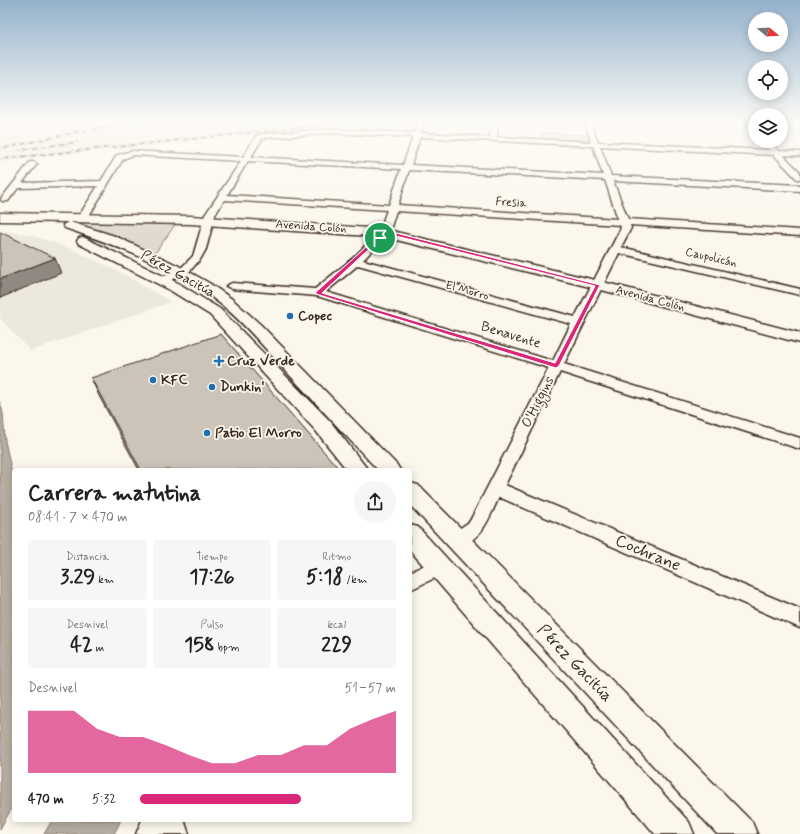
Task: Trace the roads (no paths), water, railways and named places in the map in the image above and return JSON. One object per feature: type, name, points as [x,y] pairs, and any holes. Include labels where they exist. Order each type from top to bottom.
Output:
[{"type":"main road","name":"Avenida Colón","points":[[0,217],[209,221],[384,233],[598,285],[800,338]]},
{"type":"main road","name":"Pérez Gacitúa","points":[[19,218],[58,223],[85,229],[181,273],[213,292],[242,315],[388,468]]},
{"type":"main road","name":"Pérez Gacitúa","points":[[0,224],[54,231],[87,242],[201,302],[235,332],[323,426],[356,468]]},
{"type":"main road","name":"Pérez Gacitúa","points":[[412,493],[740,834]]},
{"type":"main road","points":[[412,536],[677,834]]},
{"type":"street","points":[[82,219],[116,162]]},
{"type":"street","points":[[163,281],[181,273],[196,260],[210,215],[243,162]]},
{"type":"street","points":[[317,162],[800,188]]},
{"type":"street","points":[[318,293],[356,261],[384,233],[410,162]]},
{"type":"street","points":[[602,162],[625,223]]},
{"type":"street","points":[[785,162],[800,178]]},
{"type":"street","points":[[5,199],[32,164]]},
{"type":"street","points":[[15,186],[104,182]]},
{"type":"street","name":"Fresia","points":[[221,197],[800,234]]},
{"type":"street","name":"O'Higgins","points":[[457,540],[466,536],[476,526],[616,249],[626,228],[625,223]]},
{"type":"street","name":"Caupolicán","points":[[616,249],[800,292]]},
{"type":"street","name":"El Morro","points":[[356,261],[578,322]]},
{"type":"street","name":"Benavente","points":[[232,286],[318,293],[556,366],[800,444]]},
{"type":"street","name":"Cochrane","points":[[495,488],[800,619]]},
{"type":"street","points":[[412,581],[438,567]]},
{"type":"street","points":[[149,834],[154,822]]},
{"type":"street","points":[[172,822],[176,834]]},
{"type":"place","name":"Copec","points":[[290,316]]},
{"type":"place","name":"Cruz Verde","points":[[219,361]]},
{"type":"place","name":"KFC","points":[[153,380]]},
{"type":"place","name":"Dunkin'","points":[[212,387]]},
{"type":"place","name":"Patio El Morro","points":[[207,433]]}]
